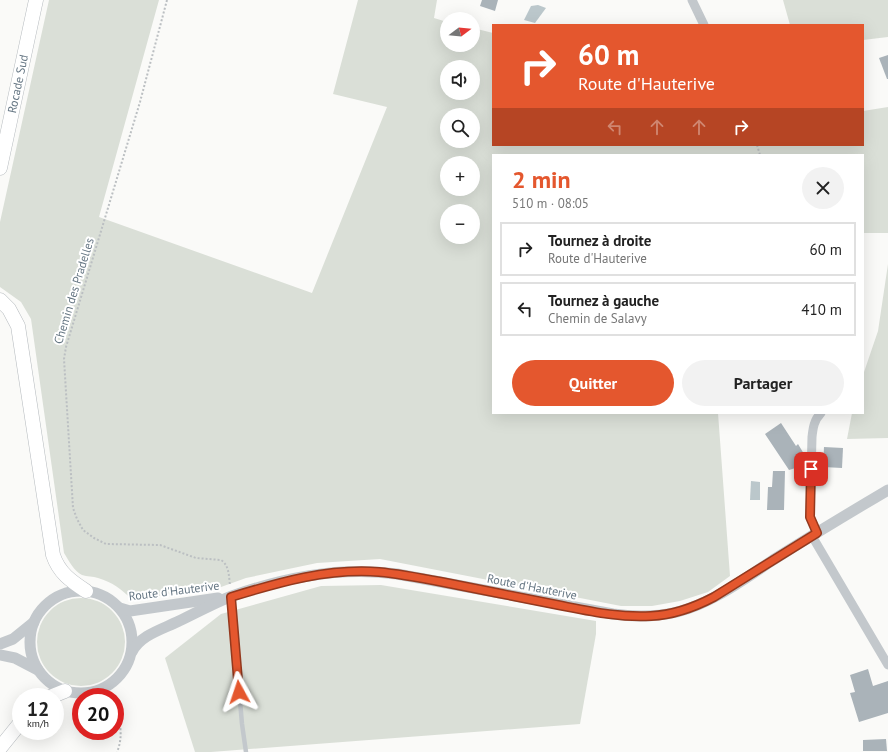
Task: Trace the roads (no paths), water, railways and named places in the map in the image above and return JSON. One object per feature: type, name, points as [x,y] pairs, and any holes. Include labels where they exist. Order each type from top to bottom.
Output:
[{"type":"main road","name":"Rocade Sud","points":[[0,168],[36,0]]},
{"type":"main road","points":[[0,156],[10,119]]},
{"type":"main road","points":[[0,300],[9,309],[18,326],[53,556],[56,564],[66,577],[86,591]]},
{"type":"main road","points":[[0,748],[12,733]]},
{"type":"street","points":[[692,0],[704,24]]},
{"type":"street","points":[[820,414],[815,422],[812,437],[810,517],[814,534],[888,665]]},
{"type":"street","name":"Route d'Hauterive","points":[[120,608],[130,611],[231,597],[289,580],[319,574],[373,571],[406,575],[574,608],[613,614],[653,616],[678,612],[702,603],[727,590],[814,534],[888,490]]},
{"type":"street","name":"Route d'Hauterive","points":[[72,692],[65,691],[50,683],[38,670],[31,655],[30,638],[34,622],[40,611],[60,595],[73,591],[86,591],[110,599],[120,608],[128,621],[132,636],[132,652]]},
{"type":"street","name":"Route d'Hauterive","points":[[110,688],[122,673],[132,652],[139,642],[154,633],[231,597]]},
{"type":"street","name":"Route d'Hauterive","points":[[0,644],[13,639],[34,622]]},
{"type":"street","name":"Route d'Hauterive","points":[[0,656],[15,658],[38,670]]},
{"type":"lane","points":[[231,597],[242,724],[246,752]]}]
